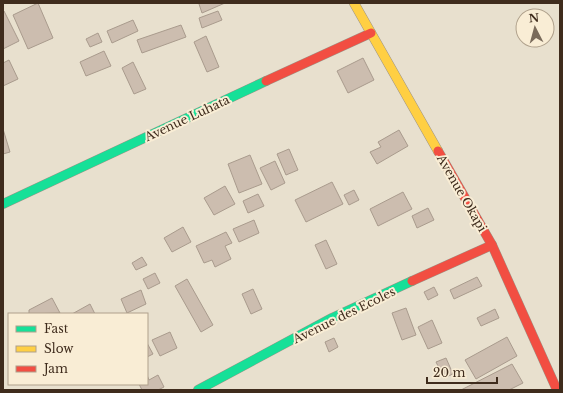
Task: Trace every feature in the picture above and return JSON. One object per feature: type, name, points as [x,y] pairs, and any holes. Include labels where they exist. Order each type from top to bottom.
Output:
[{"type":"street","name":"Avenue Okapi","points":[[354,3],[492,245],[557,390]]},
{"type":"street","name":"Avenue Luhata","points":[[3,204],[38,186],[371,33]]},
{"type":"street","name":"Avenue des Ecoles","points":[[198,390],[332,318],[492,245]]},
{"type":"building","points":[[38,3],[53,38],[28,49],[13,15]]},
{"type":"building","points":[[200,3],[225,3],[202,13]]},
{"type":"building","points":[[3,11],[19,41],[3,49]]},
{"type":"building","points":[[218,11],[222,20],[202,28],[199,18]]},
{"type":"building","points":[[133,20],[138,31],[112,43],[107,31]]},
{"type":"building","points":[[181,25],[186,37],[142,53],[137,40]]},
{"type":"building","points":[[98,33],[102,42],[90,47],[86,39]]},
{"type":"building","points":[[206,36],[219,67],[207,72],[194,42]]},
{"type":"building","points":[[104,51],[111,66],[86,76],[80,62]]},
{"type":"building","points":[[363,58],[374,80],[348,93],[337,71]]},
{"type":"building","points":[[9,60],[18,79],[3,86],[3,63]]},
{"type":"building","points":[[133,62],[146,89],[134,94],[122,68]]},
{"type":"building","points":[[3,129],[10,152],[3,154]]},
{"type":"building","points":[[399,130],[408,146],[377,164],[370,152],[381,147],[378,142]]},
{"type":"building","points":[[289,149],[298,170],[286,175],[277,154]]},
{"type":"building","points":[[250,155],[262,184],[239,193],[228,164]]},
{"type":"building","points":[[275,161],[285,183],[271,190],[260,168]]},
{"type":"building","points":[[332,182],[343,204],[306,222],[295,200]]},
{"type":"building","points":[[225,186],[235,204],[214,215],[204,198]]},
{"type":"building","points":[[354,190],[359,200],[349,205],[344,195]]},
{"type":"building","points":[[403,192],[412,209],[378,226],[370,209]]},
{"type":"building","points":[[258,194],[264,206],[248,213],[243,201]]},
{"type":"building","points":[[428,208],[434,220],[417,228],[412,216]]},
{"type":"building","points":[[254,220],[259,233],[239,242],[233,229]]},
{"type":"building","points":[[183,227],[191,242],[172,252],[164,238]]},
{"type":"building","points":[[226,232],[232,243],[225,246],[231,259],[215,267],[212,260],[204,263],[196,246]]},
{"type":"building","points":[[326,240],[337,264],[326,269],[315,245]]},
{"type":"building","points":[[142,257],[147,265],[136,270],[132,263]]},
{"type":"building","points":[[155,273],[160,283],[148,289],[143,279]]},
{"type":"building","points":[[477,277],[482,286],[454,299],[450,290]]},
{"type":"building","points":[[187,279],[213,325],[201,332],[175,286]]},
{"type":"building","points":[[434,287],[438,295],[428,300],[424,292]]},
{"type":"building","points":[[253,289],[262,309],[251,314],[242,294]]},
{"type":"building","points":[[141,290],[146,304],[127,313],[121,299]]},
{"type":"building","points":[[52,298],[60,313],[29,313],[29,310]]},
{"type":"building","points":[[90,304],[94,313],[74,313]]},
{"type":"building","points":[[406,308],[416,335],[402,340],[392,313]]},
{"type":"building","points":[[495,309],[499,318],[481,326],[477,318]]},
{"type":"building","points":[[432,320],[442,343],[428,349],[418,327]]},
{"type":"building","points":[[170,332],[177,348],[160,356],[152,340]]},
{"type":"building","points":[[507,337],[517,356],[476,379],[465,360]]},
{"type":"building","points":[[334,338],[338,347],[329,352],[325,342]]},
{"type":"building","points":[[148,345],[153,354],[148,356]]},
{"type":"building","points":[[446,358],[453,374],[444,378],[436,362]]},
{"type":"building","points":[[512,364],[523,383],[509,390],[461,390]]},
{"type":"building","points":[[158,375],[164,387],[158,390],[142,390],[140,385],[148,385],[148,378],[149,380]]},
{"type":"traffic: fast","points":[[3,204],[266,81]]},
{"type":"traffic: fast","points":[[198,390],[332,318],[412,281]]},
{"type":"traffic: slow","points":[[354,3],[438,151]]},
{"type":"traffic: jam","points":[[266,81],[371,33]]},
{"type":"traffic: jam","points":[[438,151],[492,245],[557,390]]},
{"type":"traffic: jam","points":[[412,281],[492,245]]}]
